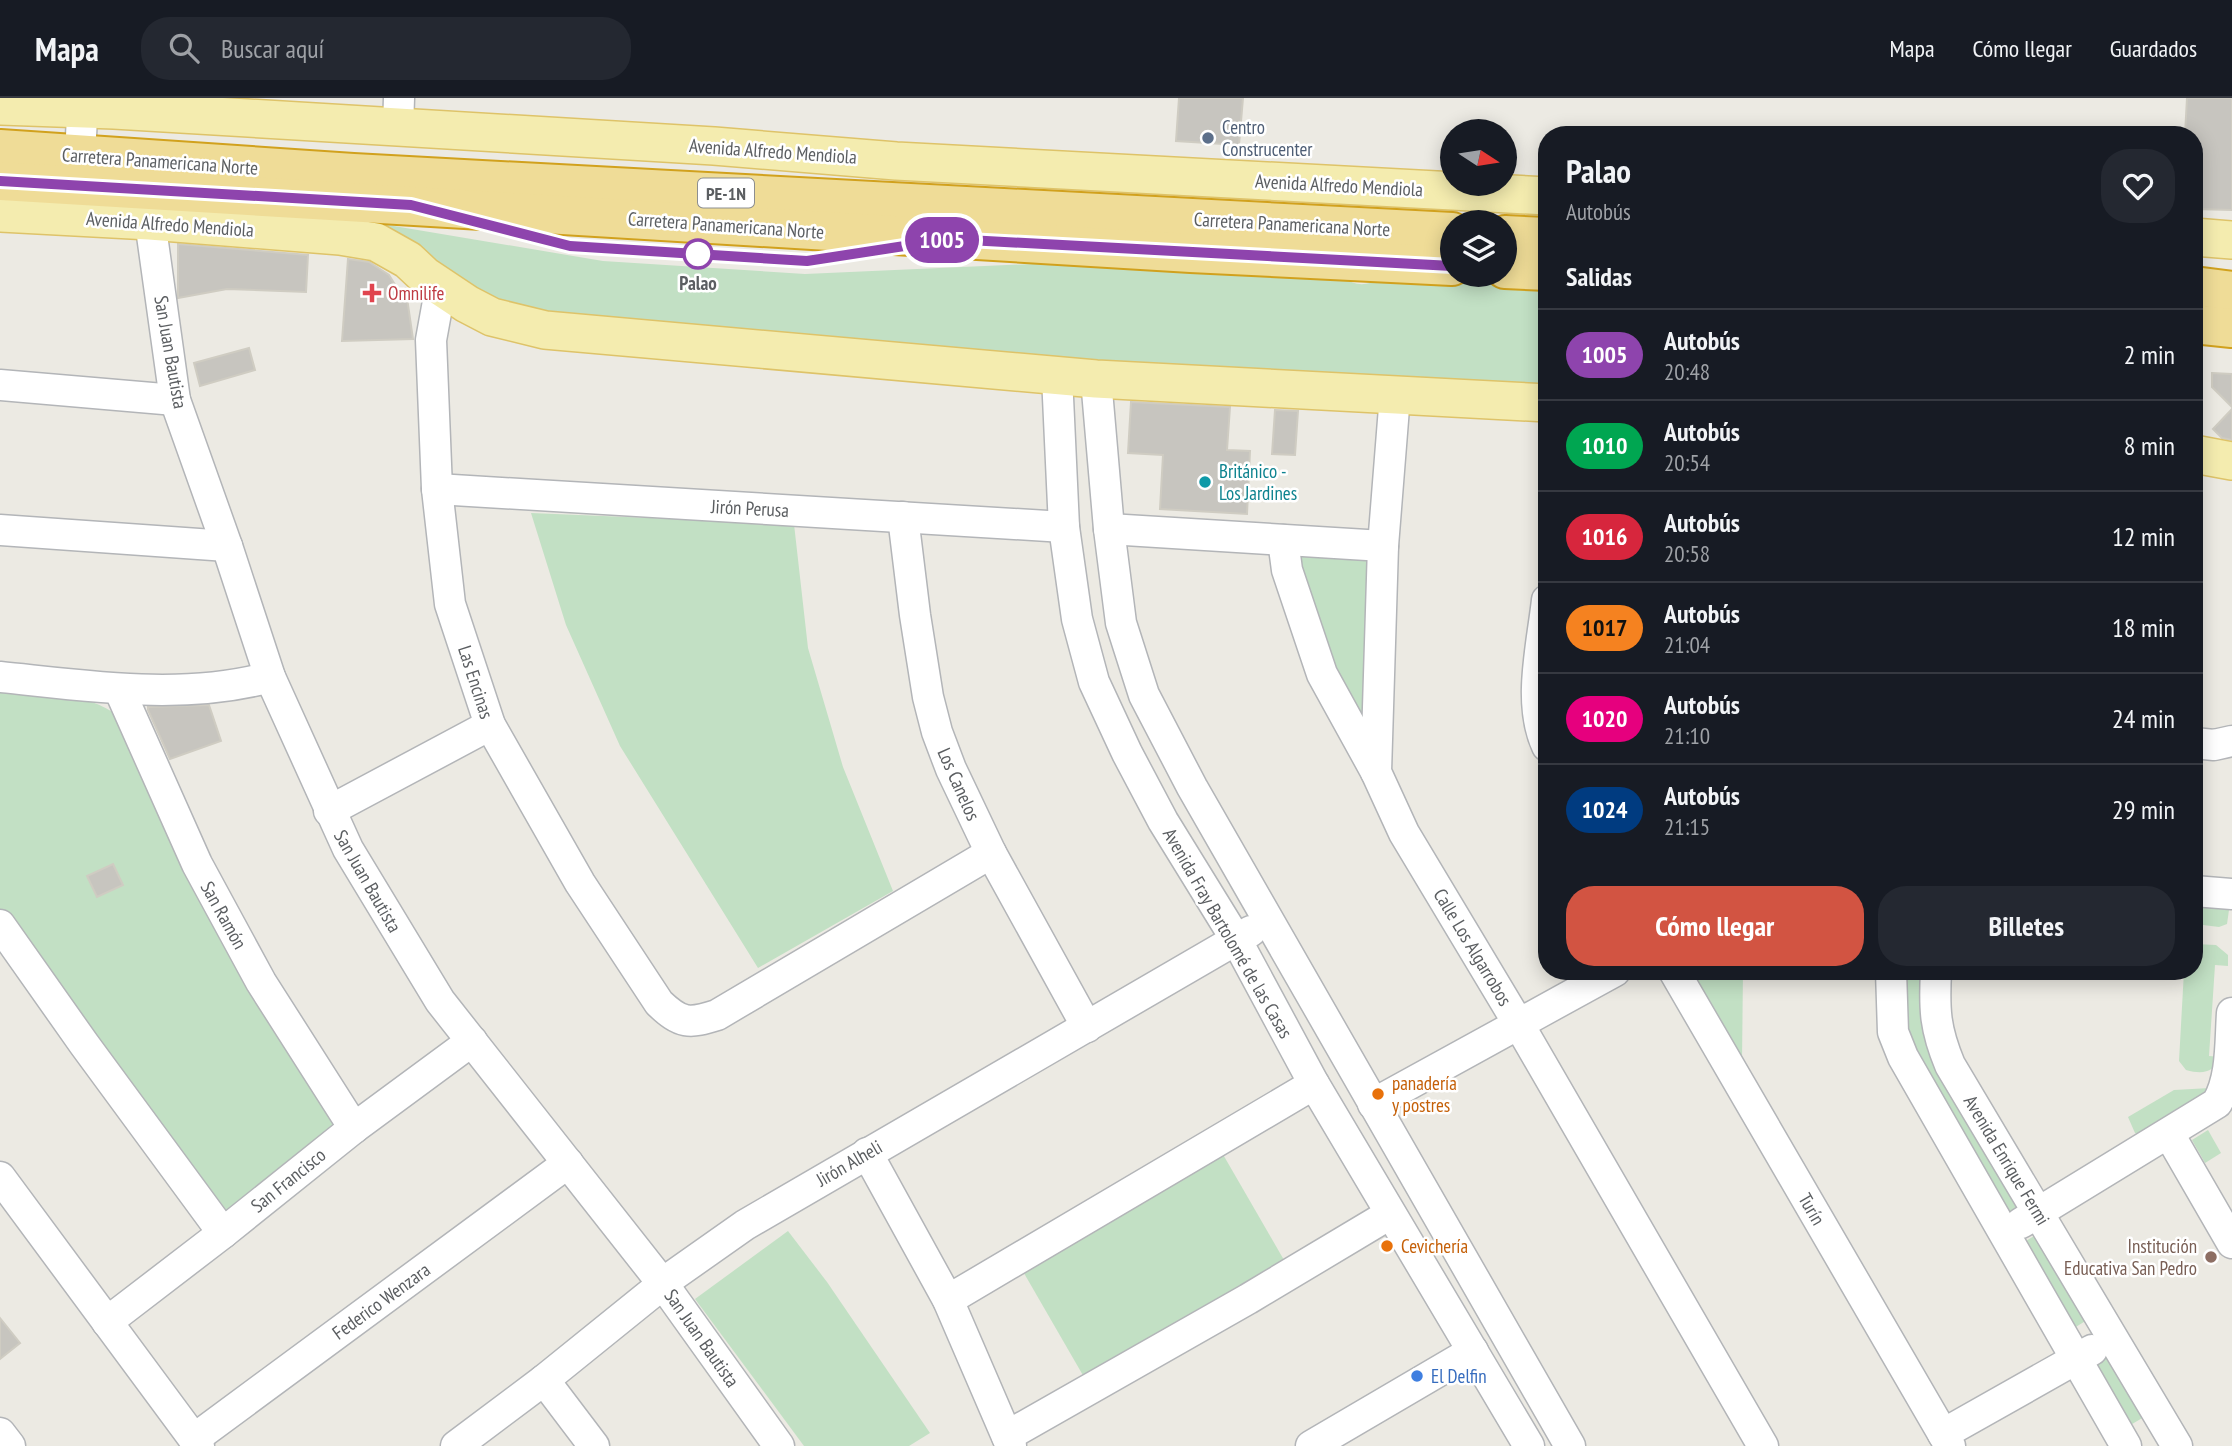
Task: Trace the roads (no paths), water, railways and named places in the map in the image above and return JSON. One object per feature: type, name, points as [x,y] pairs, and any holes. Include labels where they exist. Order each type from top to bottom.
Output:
[{"type":"highway","name":"Carretera Panamericana Norte","points":[[0,149],[353,173],[1440,231]]},
{"type":"highway","name":"Carretera Panamericana Norte","points":[[0,181],[1124,249],[1440,265]]},
{"type":"highway","points":[[1517,236],[1538,237]]},
{"type":"highway","points":[[1517,270],[1538,271]]},
{"type":"highway","points":[[2203,297],[2223,320]]},
{"type":"main road","name":"Avenida Alfredo Mendiola","points":[[0,106],[82,104],[103,109],[398,113],[714,146],[896,161],[1538,196]]},
{"type":"main road","name":"Avenida Alfredo Mendiola","points":[[0,214],[150,221],[340,236],[376,242],[408,260],[425,276],[441,285]]},
{"type":"main road","points":[[2203,238],[2232,240]]},
{"type":"main road","points":[[441,285],[467,304],[492,317],[545,330],[1096,379],[1538,403]]},
{"type":"main road","points":[[2203,456],[2232,461]]},
{"type":"street","points":[[80,155],[82,104]]},
{"type":"street","name":"San Juan Bautista","points":[[150,221],[176,400],[270,677],[348,849],[440,1001],[663,1284],[779,1446]]},
{"type":"street","name":"Las Encinas","points":[[441,285],[431,340],[437,489],[450,604],[490,725],[580,883],[659,1003],[674,1018],[685,1021],[700,1021],[717,1016],[991,853]]},
{"type":"street","name":"Avenida Fray Bartolomé de las Casas","points":[[1057,376],[1063,527],[1077,619],[1094,682],[1163,821],[1237,941],[1314,1084],[1529,1446]]},
{"type":"street","points":[[1096,379],[1109,529],[1121,623],[1144,695],[1192,788],[1570,1446]]},
{"type":"street","points":[[0,386],[176,400]]},
{"type":"street","name":"Calle Los Algarrobos","points":[[1395,396],[1383,546],[1376,772],[1404,833],[1518,1023],[1763,1446]]},
{"type":"street","name":"Jirón Perusa","points":[[437,489],[1063,527]]},
{"type":"street","name":"Los Canelos","points":[[903,517],[915,615],[928,696],[937,732],[951,769],[991,853],[1087,1027]]},
{"type":"street","points":[[1109,529],[1383,546]]},
{"type":"street","points":[[0,530],[227,546]]},
{"type":"street","points":[[1283,540],[1287,570],[1322,674],[1376,772]]},
{"type":"street","points":[[0,677],[118,689],[238,686],[270,677]]},
{"type":"street","points":[[1538,677],[1538,698]]},
{"type":"street","name":"San Ramón","points":[[118,689],[202,875],[261,982],[354,1128]]},
{"type":"street","points":[[329,811],[490,725]]},
{"type":"street","points":[[2203,744],[2214,745],[2232,741]]},
{"type":"street","points":[[2203,892],[2232,894]]},
{"type":"street","name":"Jirón Alheli","points":[[456,1446],[544,1380],[663,1284],[745,1225],[1237,941],[1269,919]]},
{"type":"street","points":[[0,925],[223,1233]]},
{"type":"street","points":[[1373,1104],[1598,980]]},
{"type":"street","name":"Turín","points":[[1679,980],[1947,1440]]},
{"type":"street","name":"Avenida Enrique Fermi","points":[[1891,980],[1894,1032],[1903,1056],[2126,1446]]},
{"type":"street","name":"Avenida Enrique Fermi","points":[[1936,980],[1935,1017],[1940,1041],[1950,1065],[2177,1446]]},
{"type":"street","points":[[2004,1233],[2212,1107],[2220,1097],[2227,1074],[2232,1013]]},
{"type":"street","name":"San Francisco","points":[[107,1322],[354,1128],[472,1041]]},
{"type":"street","points":[[948,1300],[1314,1084]]},
{"type":"street","points":[[2169,1134],[2232,1243]]},
{"type":"street","points":[[867,1153],[948,1300],[1009,1441],[1390,1214]]},
{"type":"street","name":"Federico Wenzara","points":[[197,1442],[568,1163]]},
{"type":"street","points":[[2,1186],[197,1442]]},
{"type":"street","points":[[1947,1440],[2112,1338]]},
{"type":"street","points":[[1315,1445],[1473,1351]]},
{"type":"street","points":[[544,1380],[594,1446]]},
{"type":"street","points":[[0,1433],[10,1446]]},
{"type":"place","name":"Centro Construcenter","points":[[1208,138]]},
{"type":"place","name":"Palao","points":[[698,254]]},
{"type":"place","name":"Omnilife","points":[[372,293]]},
{"type":"place","name":"Británico - Los Jardines","points":[[1205,482]]},
{"type":"place","name":"panadería y postres","points":[[1378,1094]]},
{"type":"place","name":"Cevichería","points":[[1387,1246]]},
{"type":"place","name":"Institución Educativa San Pedro","points":[[2211,1257]]},
{"type":"place","name":"El Delfin","points":[[1417,1376]]}]
